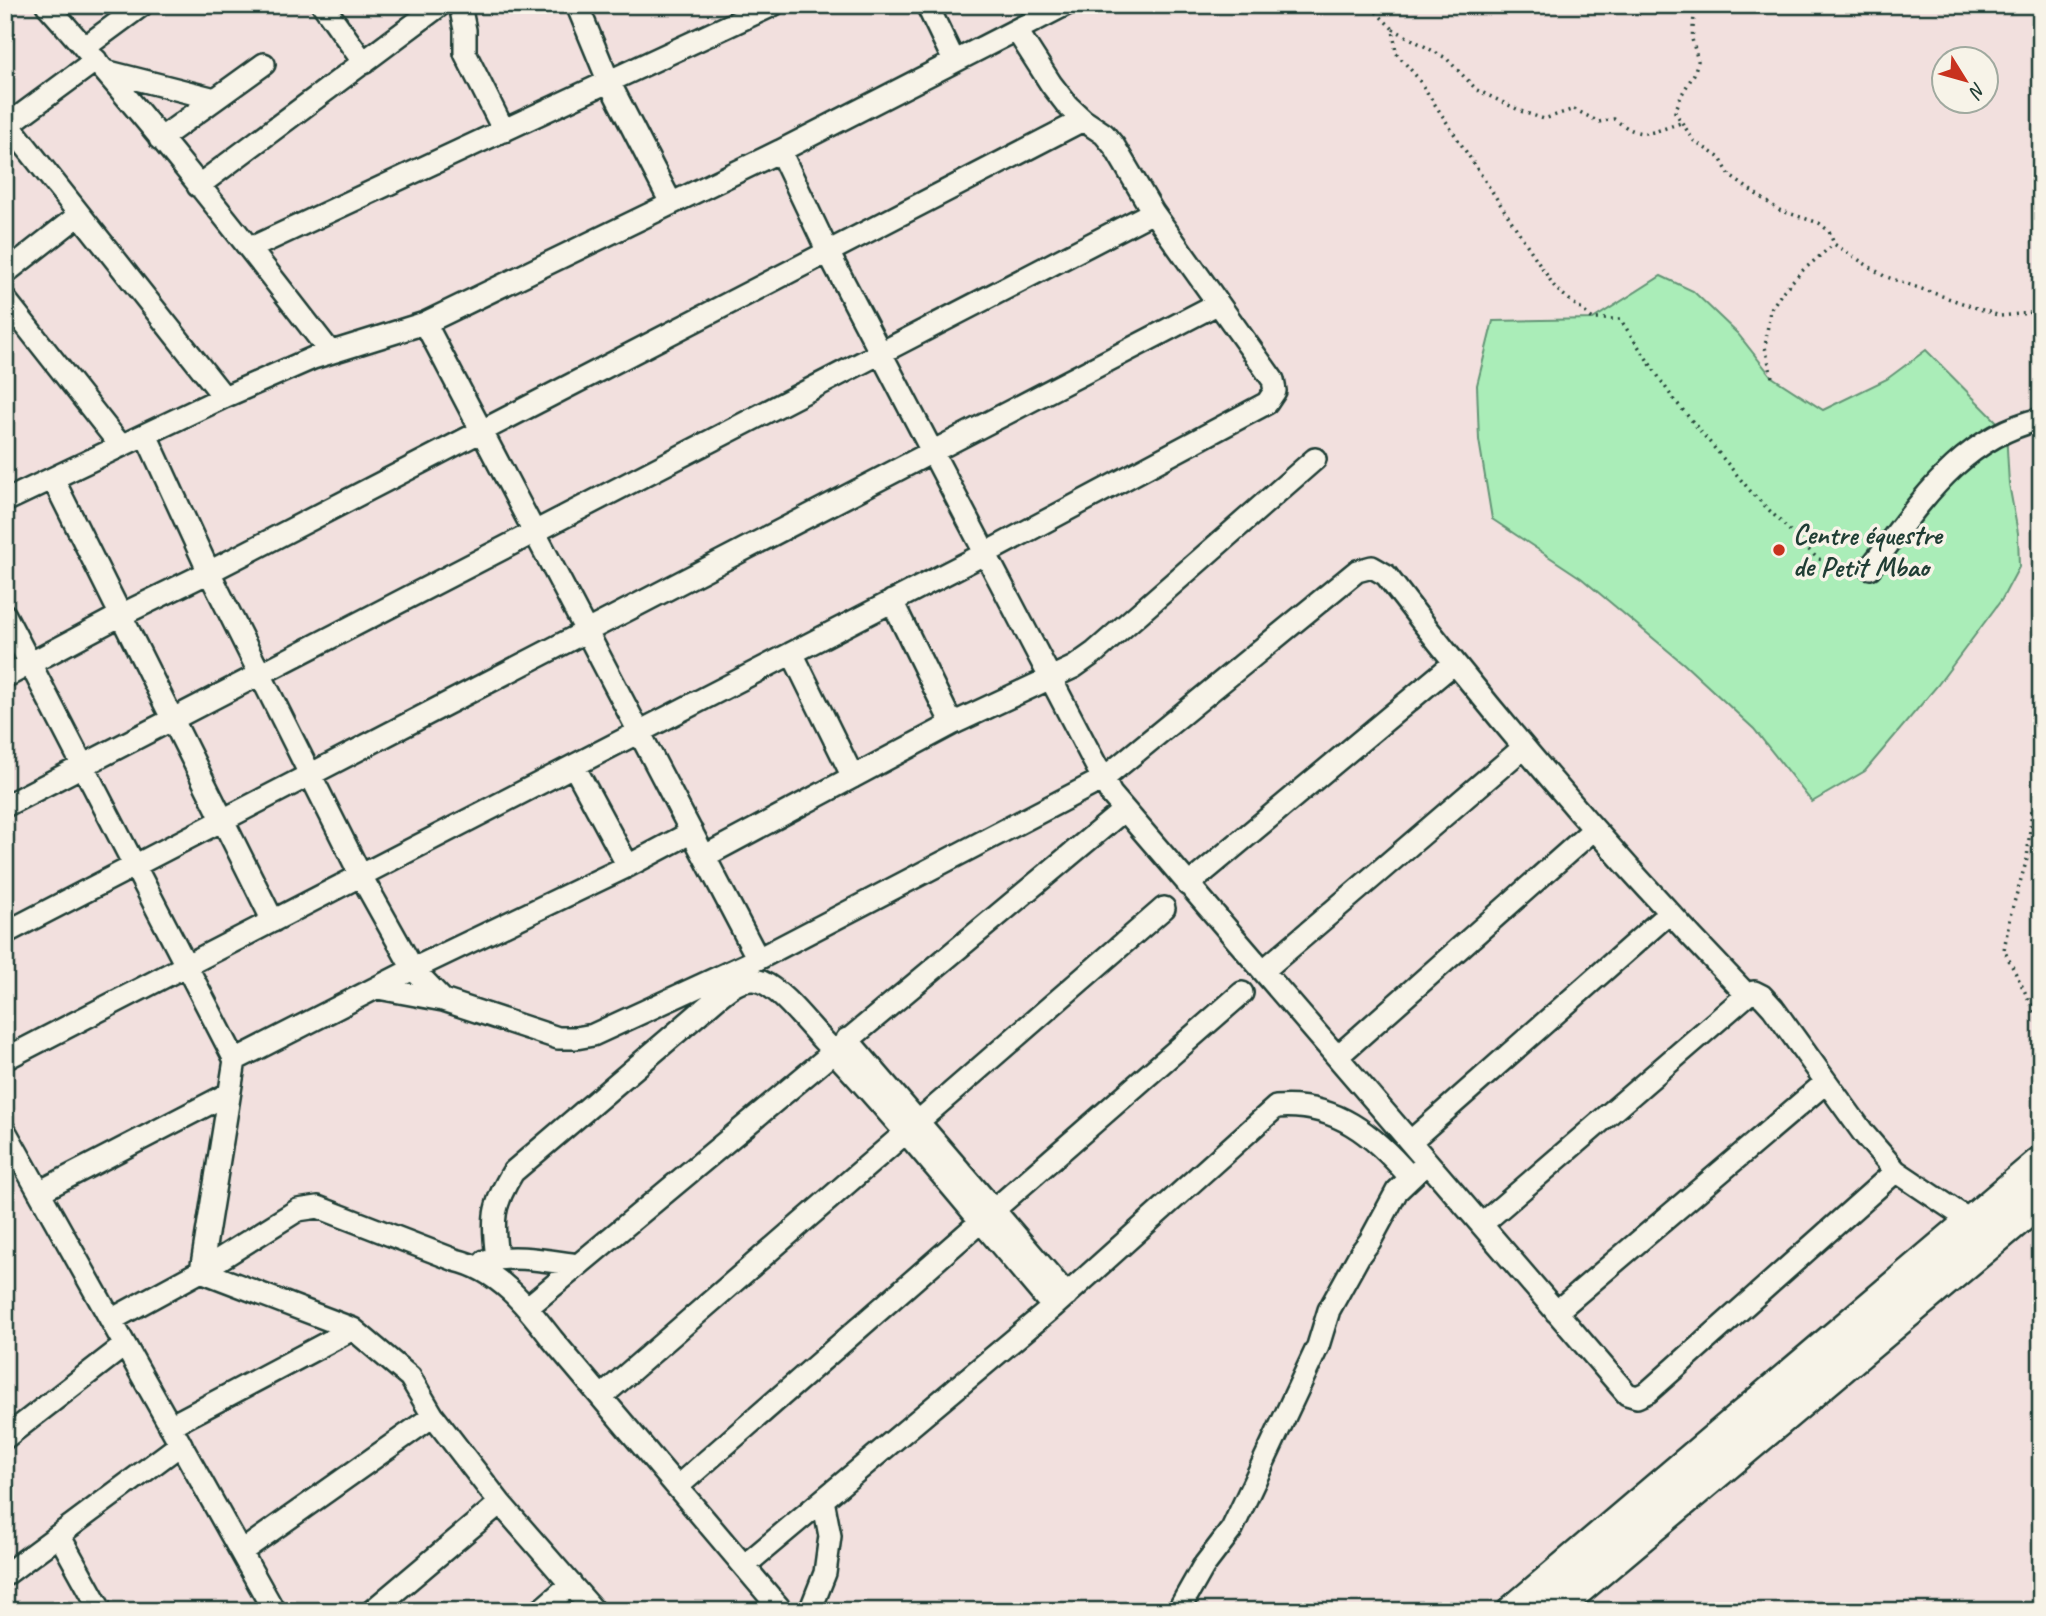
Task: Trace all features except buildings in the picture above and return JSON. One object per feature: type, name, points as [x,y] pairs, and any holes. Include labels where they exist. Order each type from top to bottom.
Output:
[{"type":"highway","points":[[1514,1611],[2041,1163]]},
{"type":"highway","points":[[1551,1611],[2041,1199]]},
{"type":"street","points":[[47,5],[251,248],[331,352]]},
{"type":"street","points":[[142,5],[95,60],[7,126],[224,397]]},
{"type":"street","points":[[323,5],[365,63]]},
{"type":"street","points":[[198,186],[440,5]]},
{"type":"street","points":[[460,5],[465,30],[465,53],[504,131]]},
{"type":"street","points":[[577,5],[608,80],[671,203]]},
{"type":"street","points":[[251,248],[504,131],[608,80],[731,14],[773,5]]},
{"type":"street","points":[[927,5],[954,61]]},
{"type":"street","points":[[9,492],[53,479],[224,397],[331,352],[425,323],[780,151],[1065,5]]},
{"type":"street","points":[[5,1059],[986,553],[1267,403],[1275,391],[1273,380],[1153,212],[1114,146],[1104,134],[1083,120],[1051,84],[1017,31]]},
{"type":"street","points":[[95,60],[215,99]]},
{"type":"street","points":[[160,139],[264,64]]},
{"type":"street","points":[[5,677],[1083,120]]},
{"type":"street","points":[[780,151],[828,252],[1020,623],[1103,779],[1124,810],[1627,1394],[1637,1397],[1648,1392],[1896,1171]]},
{"type":"street","points":[[5,806],[1153,212]]},
{"type":"street","points":[[5,273],[79,215]]},
{"type":"street","points":[[5,299],[121,446]]},
{"type":"street","points":[[5,933],[1217,304]]},
{"type":"street","points":[[425,323],[758,959]]},
{"type":"street","points":[[1870,568],[1918,505],[1961,458],[1990,437],[2022,423],[2041,419]]},
{"type":"street","points":[[146,435],[209,572],[360,876],[413,969],[443,1000]]},
{"type":"street","points":[[705,856],[953,724],[1073,667],[1095,652],[1315,459]]},
{"type":"street","points":[[53,479],[273,921]]},
{"type":"street","points":[[378,988],[443,1000],[558,1038],[593,1035],[758,959],[1103,779],[1357,571],[1372,567],[1386,575],[1453,664],[1593,830],[1668,914],[1747,995]]},
{"type":"street","points":[[892,601],[953,724]]},
{"type":"street","points":[[5,615],[235,1060],[201,1271]]},
{"type":"street","points":[[792,653],[853,777]]},
{"type":"street","points":[[1188,885],[1453,664]]},
{"type":"street","points":[[1264,971],[1523,748]]},
{"type":"street","points":[[574,766],[628,866]]},
{"type":"street","points":[[528,1307],[1124,810]]},
{"type":"street","points":[[1338,1056],[1593,830]]},
{"type":"street","points":[[235,1060],[692,832]]},
{"type":"street","points":[[601,1397],[1164,908]]},
{"type":"street","points":[[1411,1141],[1668,914]]},
{"type":"street","points":[[497,1258],[493,1224],[499,1195],[513,1172],[730,988],[746,979],[762,982],[840,1045],[1060,1301]]},
{"type":"street","points":[[1482,1224],[1747,995],[1754,992],[1762,996],[1781,1019],[1825,1083],[1896,1171],[1972,1222]]},
{"type":"street","points":[[677,1487],[1242,993]]},
{"type":"street","points":[[1556,1312],[1825,1083]]},
{"type":"street","points":[[39,1192],[228,1094]]},
{"type":"street","points":[[744,1566],[1060,1301],[1276,1107],[1293,1105],[1337,1116],[1384,1147],[1410,1177]]},
{"type":"street","points":[[5,1131],[274,1611]]},
{"type":"street","points":[[1178,1611],[1203,1567],[1232,1529],[1318,1346],[1329,1310],[1392,1200],[1410,1177],[1429,1163]]},
{"type":"street","points":[[111,1320],[201,1271],[298,1210],[318,1207],[455,1260],[473,1264],[496,1278],[528,1307],[552,1339],[782,1611]]},
{"type":"street","points":[[473,1264],[497,1258],[528,1258],[578,1265]]},
{"type":"street","points":[[201,1271],[353,1329],[411,1377],[433,1416],[500,1503],[594,1611]]},
{"type":"street","points":[[5,1575],[59,1535],[175,1435],[353,1329]]},
{"type":"street","points":[[9,1427],[125,1345]]},
{"type":"street","points":[[241,1552],[433,1416]]},
{"type":"street","points":[[810,1611],[825,1573],[830,1536],[823,1500]]},
{"type":"street","points":[[372,1611],[500,1503]]},
{"type":"street","points":[[59,1535],[101,1611]]},
{"type":"street","points":[[540,1611],[570,1584]]},
{"type":"path","points":[[1364,5],[1376,12],[1393,29],[1446,58],[1477,90],[1523,112],[1544,119],[1574,109],[1598,122],[1614,118],[1632,132],[1643,134],[1681,123]]},
{"type":"path","points":[[1695,5],[1692,39],[1698,61],[1694,75],[1675,112],[1695,141],[1720,158],[1730,176],[1779,210],[1819,223],[1829,231],[1834,244],[1884,276],[2000,316],[2041,312]]},
{"type":"path","points":[[1393,29],[1396,53],[1417,77],[1556,289],[1593,319],[1620,319],[1672,397],[1752,493],[1818,559],[1870,568]]},
{"type":"path","points":[[1772,377],[1765,347],[1770,310],[1802,271],[1834,244]]},
{"type":"path","points":[[2041,578],[2036,576],[2041,635]]},
{"type":"path","points":[[2041,800],[2032,809],[2026,859],[2010,916],[2004,950],[2041,1024]]},
{"type":"green space","name":"Centre équestre de Petit Mbao","points":[[1661,276],[1693,291],[1738,334],[1772,377],[1823,410],[1887,379],[1926,350],[2006,431],[2009,484],[2018,533],[2019,567],[2002,599],[1937,686],[1865,771],[1812,802],[1754,729],[1684,664],[1581,578],[1492,519],[1479,440],[1477,385],[1493,321],[1593,319]]},
{"type":"place","name":"Centre équestre de Petit Mbao","points":[[1779,550]]}]
